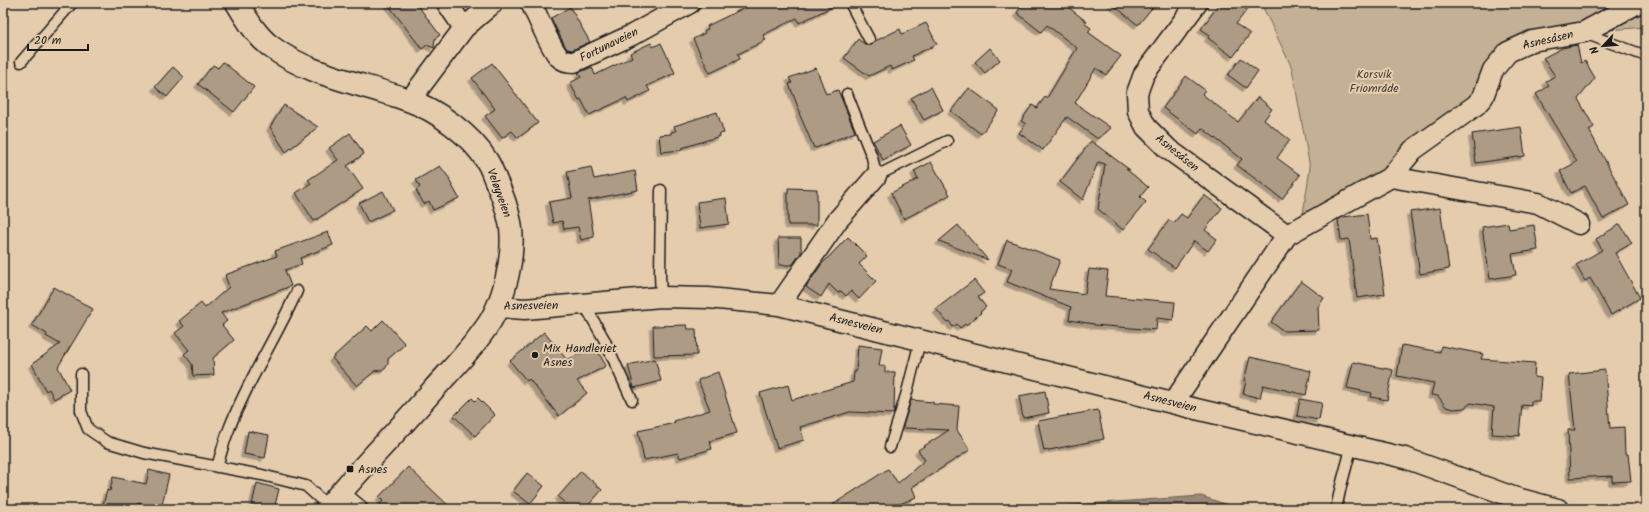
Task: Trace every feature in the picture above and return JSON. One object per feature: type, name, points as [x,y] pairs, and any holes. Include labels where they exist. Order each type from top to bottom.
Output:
[{"type":"main road","name":"Veløyveien","points":[[237,3],[251,26],[269,45],[293,61],[324,73],[410,100],[442,117],[468,137],[487,161],[503,196],[510,223],[511,254],[506,283],[498,307],[486,328],[456,365],[332,503]]},
{"type":"street","points":[[447,3],[464,28]]},
{"type":"street","points":[[410,100],[464,28],[494,3]]},
{"type":"street","name":"Fortunaveien","points":[[531,3],[560,58],[568,62],[574,62],[632,35],[690,3]]},
{"type":"street","name":"Asnesåsen","points":[[1197,3],[1144,74],[1137,94],[1138,111],[1146,127],[1168,149],[1287,235]]},
{"type":"street","name":"Asnesåsen","points":[[1173,403],[1287,235],[1391,177],[1413,150],[1457,117],[1476,105],[1483,97],[1493,70],[1508,52],[1532,41],[1584,32],[1638,3]]},
{"type":"street","points":[[779,305],[838,220],[876,176]]},
{"type":"street","points":[[1391,177],[1538,203],[1579,224]]},
{"type":"street","name":"Asnesveien","points":[[498,307],[525,309],[661,297],[708,298],[779,305],[1173,403],[1405,458],[1513,497],[1558,509]]},
{"type":"street","points":[[332,503],[357,509]]},
{"type":"lane","points":[[21,62],[72,3]]},
{"type":"lane","points":[[850,3],[869,39]]},
{"type":"lane","points":[[1584,32],[1646,56]]},
{"type":"lane","points":[[847,94],[872,157],[876,176],[947,141]]},
{"type":"lane","points":[[661,190],[661,297]]},
{"type":"lane","points":[[217,467],[229,429],[254,373],[285,318],[297,291]]},
{"type":"lane","points":[[584,304],[604,339],[632,400]]},
{"type":"lane","points":[[890,448],[907,392],[920,341]]},
{"type":"lane","points":[[81,374],[81,411],[88,429],[107,442],[144,453],[306,486],[332,503]]},
{"type":"lane","points":[[1336,509],[1352,445]]},
{"type":"green space","name":"Korsvik Friområde","points":[[1261,3],[1646,3],[1646,27],[1584,32],[1501,59],[1483,97],[1413,150],[1301,227],[1310,168],[1292,68]]},
{"type":"shaded area","points":[[1201,496],[1240,509],[1016,509]]},
{"type":"building","points":[[387,3],[416,3],[440,35],[435,39],[434,48],[427,45],[422,49]]},
{"type":"building","points":[[754,3],[840,3],[799,23],[797,18],[763,35],[766,40],[738,54],[740,59],[710,73],[693,39],[705,33],[704,31],[708,29],[707,26]]},
{"type":"building","points":[[1024,3],[1063,3],[1087,22],[1085,24],[1091,28],[1088,32],[1121,56],[1106,75],[1096,68],[1075,103],[1111,128],[1098,139],[1067,117],[1043,150],[1019,133],[1026,124],[1021,121],[1032,105],[1037,108],[1045,97],[1047,98],[1077,48],[1047,25],[1041,32],[1017,13]]},
{"type":"building","points":[[1111,3],[1156,3],[1138,25]]},
{"type":"building","points":[[1220,3],[1252,3],[1236,24],[1250,34],[1233,57],[1208,38],[1210,35],[1201,29]]},
{"type":"building","points":[[570,7],[590,42],[572,50],[567,49],[565,46],[551,18]]},
{"type":"building","points":[[926,23],[937,44],[912,56],[914,60],[892,70],[890,66],[869,76],[844,58],[858,39],[866,45],[872,45],[875,41],[900,29],[902,34]]},
{"type":"building","points":[[651,43],[653,47],[661,43],[675,73],[647,86],[650,91],[628,102],[626,98],[589,115],[581,99],[579,100],[570,83],[581,77],[578,73],[592,67],[595,75],[632,57],[630,53]]},
{"type":"building","points":[[1577,45],[1581,63],[1585,61],[1595,78],[1578,99],[1594,127],[1589,130],[1629,205],[1603,219],[1585,186],[1571,193],[1560,171],[1577,162],[1536,94],[1549,86],[1546,81],[1555,76],[1543,58],[1562,48]]},
{"type":"building","points":[[990,48],[1000,60],[985,73],[975,62]]},
{"type":"building","points":[[1241,58],[1258,71],[1246,88],[1228,75]]},
{"type":"building","points":[[223,62],[254,87],[234,112],[198,84],[213,65],[218,68]]},
{"type":"building","points":[[492,63],[538,123],[518,138],[512,131],[502,138],[485,116],[495,109],[472,78]]},
{"type":"building","points":[[173,67],[184,77],[167,97],[155,87]]},
{"type":"building","points":[[816,68],[826,94],[838,90],[855,132],[814,148],[799,113],[800,112],[789,84],[792,83],[789,78]]},
{"type":"building","points":[[1186,76],[1205,90],[1202,94],[1238,122],[1258,97],[1272,109],[1264,120],[1290,140],[1277,158],[1300,175],[1282,199],[1237,165],[1242,159],[1202,128],[1198,134],[1163,108]]},
{"type":"building","points":[[931,87],[943,110],[924,120],[911,98]]},
{"type":"building","points":[[969,88],[999,110],[981,134],[951,111]]},
{"type":"building","points":[[284,105],[318,127],[286,152],[270,127]]},
{"type":"building","points":[[717,112],[724,133],[719,134],[720,136],[682,148],[682,150],[661,152],[659,135],[671,134],[671,132],[676,131],[674,126]]},
{"type":"building","points":[[900,126],[911,145],[883,160],[873,141]]},
{"type":"building","points":[[1521,127],[1525,156],[1476,163],[1472,134]]},
{"type":"building","points":[[350,133],[364,154],[347,166],[363,189],[314,221],[296,193],[311,183],[308,180],[338,160],[329,148]]},
{"type":"building","points":[[1091,141],[1130,170],[1126,169],[1148,187],[1140,197],[1146,202],[1123,230],[1098,209],[1105,164],[1098,162],[1083,200],[1060,182]]},
{"type":"building","points":[[931,162],[950,195],[904,219],[891,193],[918,179],[914,171]]},
{"type":"building","points":[[440,166],[450,179],[449,180],[459,198],[433,210],[429,201],[424,204],[416,190],[420,187],[416,180]]},
{"type":"building","points":[[591,167],[594,179],[635,171],[638,190],[588,200],[594,237],[581,240],[578,227],[564,229],[562,221],[553,223],[549,202],[572,198],[567,172]]},
{"type":"building","points":[[788,188],[817,189],[817,225],[788,225]]},
{"type":"building","points":[[383,191],[393,210],[368,222],[359,203]]},
{"type":"building","points":[[1204,195],[1222,208],[1205,230],[1217,239],[1208,251],[1194,241],[1175,268],[1148,249],[1169,220],[1174,223],[1181,214],[1187,218]]},
{"type":"building","points":[[726,198],[729,224],[700,228],[697,202]]},
{"type":"building","points":[[1440,208],[1449,269],[1420,274],[1410,212]]},
{"type":"building","points":[[1367,214],[1370,239],[1377,238],[1385,294],[1357,298],[1349,239],[1341,240],[1338,220],[1343,217]]},
{"type":"building","points":[[1508,223],[1509,229],[1534,225],[1538,250],[1512,254],[1516,275],[1490,279],[1482,227]]},
{"type":"building","points":[[1620,224],[1632,243],[1615,253],[1640,298],[1611,315],[1590,278],[1585,281],[1576,265],[1602,250],[1596,239]]},
{"type":"building","points":[[958,225],[988,260],[939,241]]},
{"type":"building","points":[[328,232],[333,245],[300,258],[302,264],[285,270],[291,286],[221,313],[227,321],[222,325],[234,340],[213,358],[214,375],[193,376],[192,364],[184,354],[189,350],[175,333],[184,326],[179,321],[201,303],[205,308],[229,287],[225,275],[277,256],[275,251]]},
{"type":"building","points":[[848,237],[867,256],[859,264],[876,281],[859,299],[851,291],[846,296],[841,291],[838,293],[829,284],[821,297],[806,287],[821,265]]},
{"type":"building","points":[[778,238],[801,238],[801,253],[792,265],[779,265]]},
{"type":"building","points":[[1007,240],[1060,260],[1049,289],[1085,294],[1089,269],[1108,271],[1105,296],[1175,302],[1173,320],[1157,318],[1156,330],[1094,325],[1069,320],[1071,307],[1007,282],[1012,269],[998,264]]},
{"type":"building","points":[[974,280],[984,293],[978,297],[986,307],[966,325],[965,324],[960,328],[957,324],[953,327],[949,321],[947,322],[936,309]]},
{"type":"building","points":[[1301,281],[1324,298],[1318,307],[1319,330],[1284,331],[1271,322]]},
{"type":"building","points":[[54,287],[93,309],[58,367],[70,390],[54,399],[49,389],[46,391],[32,364],[60,344],[46,336],[47,334],[32,325]]},
{"type":"building","points":[[383,320],[405,344],[388,359],[388,364],[385,369],[375,371],[357,386],[332,358],[367,326],[372,331]]},
{"type":"building","points":[[687,325],[688,329],[696,329],[697,355],[654,356],[653,326]]},
{"type":"building","points":[[544,332],[567,360],[595,346],[606,366],[577,381],[587,393],[559,416],[529,379],[527,381],[510,361]]},
{"type":"building","points":[[858,345],[882,348],[879,366],[885,366],[885,372],[895,372],[894,410],[895,408],[893,414],[850,412],[800,427],[804,440],[777,448],[760,393],[788,385],[792,400],[853,382],[854,372],[856,372]]},
{"type":"building","points":[[1402,345],[1440,352],[1441,346],[1483,354],[1481,359],[1535,363],[1534,377],[1541,378],[1539,401],[1531,401],[1531,406],[1522,405],[1519,436],[1492,434],[1494,407],[1471,403],[1464,408],[1453,409],[1446,407],[1438,396],[1431,395],[1434,383],[1397,376]]},
{"type":"building","points":[[1250,357],[1311,371],[1306,395],[1263,385],[1260,398],[1243,394],[1246,381],[1244,381]]},
{"type":"building","points":[[655,359],[661,381],[634,388],[628,365]]},
{"type":"building","points":[[1353,362],[1393,370],[1387,400],[1371,397],[1372,393],[1347,388]]},
{"type":"building","points":[[1605,370],[1610,428],[1624,427],[1625,454],[1628,454],[1631,481],[1612,482],[1612,476],[1570,478],[1568,430],[1575,430],[1569,374]]},
{"type":"building","points":[[718,372],[737,433],[710,441],[712,449],[680,458],[678,453],[644,460],[638,431],[675,423],[674,421],[710,410],[698,380]]},
{"type":"building","points":[[1045,391],[1049,413],[1023,418],[1019,396]]},
{"type":"building","points":[[472,398],[475,401],[478,398],[495,415],[475,436],[454,416]]},
{"type":"building","points":[[1300,399],[1322,403],[1319,420],[1297,416]]},
{"type":"building","points":[[911,400],[933,402],[933,404],[959,406],[957,430],[970,450],[912,487],[916,497],[889,509],[826,509],[888,469],[898,483],[925,460],[918,450],[949,430],[904,428],[903,426]]},
{"type":"building","points":[[1098,410],[1104,439],[1044,451],[1038,421]]},
{"type":"building","points":[[248,431],[269,435],[265,458],[244,454]]},
{"type":"building","points":[[408,467],[452,509],[375,509],[383,501],[379,497]]},
{"type":"building","points":[[149,470],[169,475],[161,509],[138,503],[137,509],[102,509],[107,490],[110,491],[113,477],[146,484]]},
{"type":"building","points":[[581,471],[602,490],[585,509],[572,509],[558,497]]},
{"type":"building","points":[[527,473],[544,486],[530,504],[513,491]]},
{"type":"building","points":[[257,483],[279,489],[274,509],[251,509]]},
{"type":"place","name":"Mix Handleriet Asnes","points":[[535,355]]},
{"type":"place","name":"Asnes","points":[[350,469]]}]
